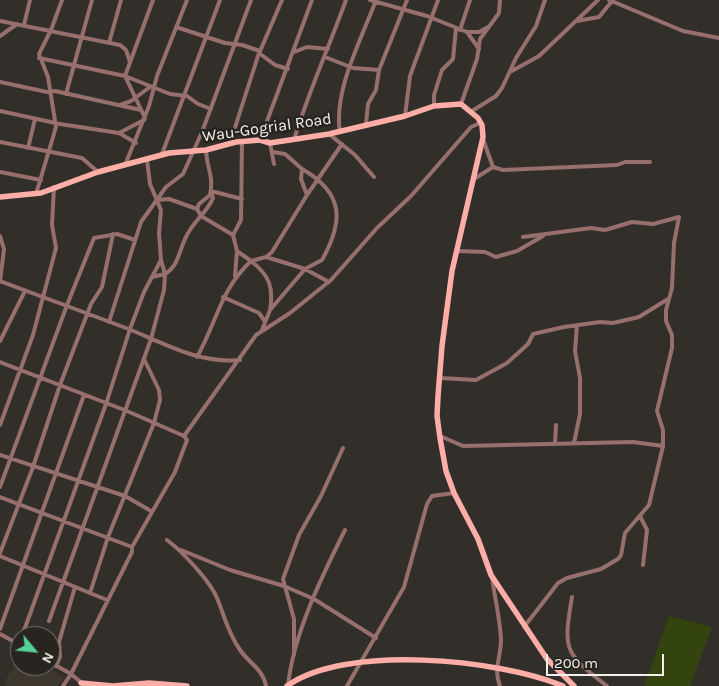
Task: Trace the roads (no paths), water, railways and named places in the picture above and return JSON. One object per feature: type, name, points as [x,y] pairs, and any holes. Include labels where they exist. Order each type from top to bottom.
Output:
[{"type":"main road","name":"Wau-Gogrial Road","points":[[0,197],[36,194],[98,172],[162,155],[206,150],[242,141],[260,140],[270,143],[294,140],[340,132],[366,124],[405,116],[434,106],[461,104]]},
{"type":"main road","points":[[461,104],[472,111],[480,123],[483,137],[457,251],[442,346],[437,416],[446,471],[454,493],[478,539],[491,575],[524,628],[547,659],[574,686]]},
{"type":"main road","points":[[288,685],[312,673],[393,659],[496,667],[541,677],[563,686]]},
{"type":"main road","points":[[83,684],[113,686],[149,683],[188,686]]},
{"type":"street","points":[[24,25],[30,0]]},
{"type":"street","points":[[36,194],[56,129],[51,91],[47,74],[39,58],[39,52],[51,30],[62,0]]},
{"type":"street","points":[[66,94],[92,0]]},
{"type":"street","points":[[109,43],[121,0]]},
{"type":"street","points":[[144,119],[136,97],[125,76],[153,0]]},
{"type":"street","points":[[126,165],[136,143],[152,88],[187,0]]},
{"type":"street","points":[[162,155],[220,0]]},
{"type":"street","points":[[109,322],[135,240],[145,215],[166,187],[183,174],[211,109],[251,0]]},
{"type":"street","points":[[230,143],[259,52],[282,0]]},
{"type":"street","points":[[260,140],[294,53],[312,0]]},
{"type":"street","points":[[294,140],[301,120],[304,103],[325,57],[346,0]]},
{"type":"street","points":[[340,132],[341,95],[374,0],[431,18],[467,32],[479,32],[488,27]]},
{"type":"street","points":[[366,124],[368,104],[376,90],[379,70],[407,0]]},
{"type":"street","points":[[405,116],[410,76],[438,0]]},
{"type":"street","points":[[434,106],[434,95],[442,70],[453,59],[458,29],[470,0]]},
{"type":"street","points":[[461,104],[479,51],[481,36],[499,13],[500,0]]},
{"type":"street","points":[[472,111],[498,93],[536,26],[545,0]]},
{"type":"street","points":[[510,72],[539,56],[598,0]]},
{"type":"street","points":[[577,21],[599,17],[610,1],[683,31],[719,38]]},
{"type":"street","points":[[0,21],[109,43],[124,48],[130,62]]},
{"type":"street","points":[[0,36],[17,24]]},
{"type":"street","points":[[176,27],[259,52],[275,65],[288,69]]},
{"type":"street","points":[[467,32],[477,44],[479,51]]},
{"type":"street","points":[[294,53],[307,47],[328,49]]},
{"type":"street","points":[[325,57],[351,67],[379,70]]},
{"type":"street","points":[[39,58],[125,76],[170,94],[184,95],[211,109]]},
{"type":"street","points":[[0,82],[141,110]]},
{"type":"street","points":[[117,105],[152,88]]},
{"type":"street","points":[[0,111],[55,123],[119,133],[136,143]]},
{"type":"street","points":[[28,148],[35,119]]},
{"type":"street","points":[[119,133],[131,129],[144,119]]},
{"type":"street","points":[[184,436],[240,360],[247,347],[262,330],[290,313],[329,282],[377,228],[411,196],[471,126],[480,123]]},
{"type":"street","points":[[329,134],[355,155],[374,177]]},
{"type":"street","points":[[483,137],[493,167]]},
{"type":"street","points":[[235,276],[236,251],[233,235],[241,220],[242,141]]},
{"type":"street","points":[[0,142],[85,159],[98,172]]},
{"type":"street","points":[[270,143],[274,164]]},
{"type":"street","points":[[197,357],[211,330],[223,297],[235,276],[251,262],[266,257],[272,252],[307,195],[342,144]]},
{"type":"street","points":[[197,209],[199,204],[210,195],[211,191],[212,174],[207,166],[206,150]]},
{"type":"street","points":[[262,330],[264,320],[270,310],[305,269],[322,260],[336,222],[331,192],[319,179],[302,169],[285,154],[273,152]]},
{"type":"street","points":[[49,621],[152,339],[164,290],[165,274],[161,260],[159,233],[162,218],[158,200],[150,184],[147,160]]},
{"type":"street","points":[[474,176],[493,167],[503,170],[650,162]]},
{"type":"street","points":[[302,169],[301,179],[307,195]]},
{"type":"street","points":[[0,172],[41,180]]},
{"type":"street","points":[[0,425],[21,370],[56,248],[52,225],[54,187]]},
{"type":"street","points":[[211,191],[242,199]]},
{"type":"street","points":[[152,276],[165,274],[174,266],[186,235],[200,216],[208,211],[214,198],[211,191]]},
{"type":"street","points":[[158,200],[169,199],[197,209],[200,216],[233,235]]},
{"type":"street","points":[[523,237],[591,228],[605,230],[632,222],[653,224],[679,217],[674,243],[672,288],[668,299],[666,321],[672,335],[672,348],[657,412],[663,430],[663,446],[650,505],[625,533],[623,548],[618,559],[601,569],[567,578],[558,584],[524,628]]},
{"type":"street","points":[[457,251],[485,252],[496,257],[517,251],[548,233]]},
{"type":"street","points":[[0,487],[67,305],[94,238],[112,234],[135,240]]},
{"type":"street","points":[[107,600],[23,566],[0,554],[33,467],[60,385],[91,304],[102,287],[112,234]]},
{"type":"street","points":[[0,236],[4,249],[0,282],[67,305],[197,357],[223,362],[240,360]]},
{"type":"street","points":[[236,251],[262,270],[271,283],[270,310]]},
{"type":"street","points":[[266,257],[305,269],[329,282]]},
{"type":"street","points":[[26,626],[106,404],[130,329],[152,276],[161,260]]},
{"type":"street","points":[[0,341],[26,291]]},
{"type":"street","points":[[223,297],[260,313],[264,320]]},
{"type":"street","points":[[440,378],[476,380],[507,363],[528,344],[533,334],[577,325],[600,322],[614,323],[639,318],[668,299]]},
{"type":"street","points":[[574,444],[580,414],[580,378],[575,350],[577,325]]},
{"type":"street","points":[[90,593],[108,537],[154,423],[160,400],[159,390],[144,359]]},
{"type":"street","points":[[0,362],[126,411],[184,436],[187,440],[175,472],[132,547],[132,552],[71,674],[63,686]]},
{"type":"street","points":[[0,629],[84,395]]},
{"type":"street","points":[[555,444],[556,425]]},
{"type":"street","points":[[440,436],[463,446],[633,442],[663,446]]},
{"type":"street","points":[[294,655],[294,619],[283,579],[299,535],[321,496],[343,448]]},
{"type":"street","points":[[0,455],[125,496],[151,511]]},
{"type":"street","points":[[347,686],[362,663],[404,586],[427,504],[432,496],[454,493]]},
{"type":"street","points":[[0,497],[132,547]]},
{"type":"street","points":[[640,516],[647,530],[642,565]]},
{"type":"street","points":[[288,685],[294,655],[314,598],[345,530]]},
{"type":"street","points":[[167,540],[181,550],[243,575],[284,586],[314,598],[376,638]]},
{"type":"street","points":[[181,550],[214,593],[226,628],[242,653],[262,673],[266,686]]},
{"type":"street","points":[[491,575],[501,642],[496,667],[500,686]]},
{"type":"street","points":[[60,639],[75,587]]},
{"type":"street","points":[[572,597],[567,629],[568,647],[583,666],[607,686]]},
{"type":"street","points":[[60,668],[83,684]]}]
